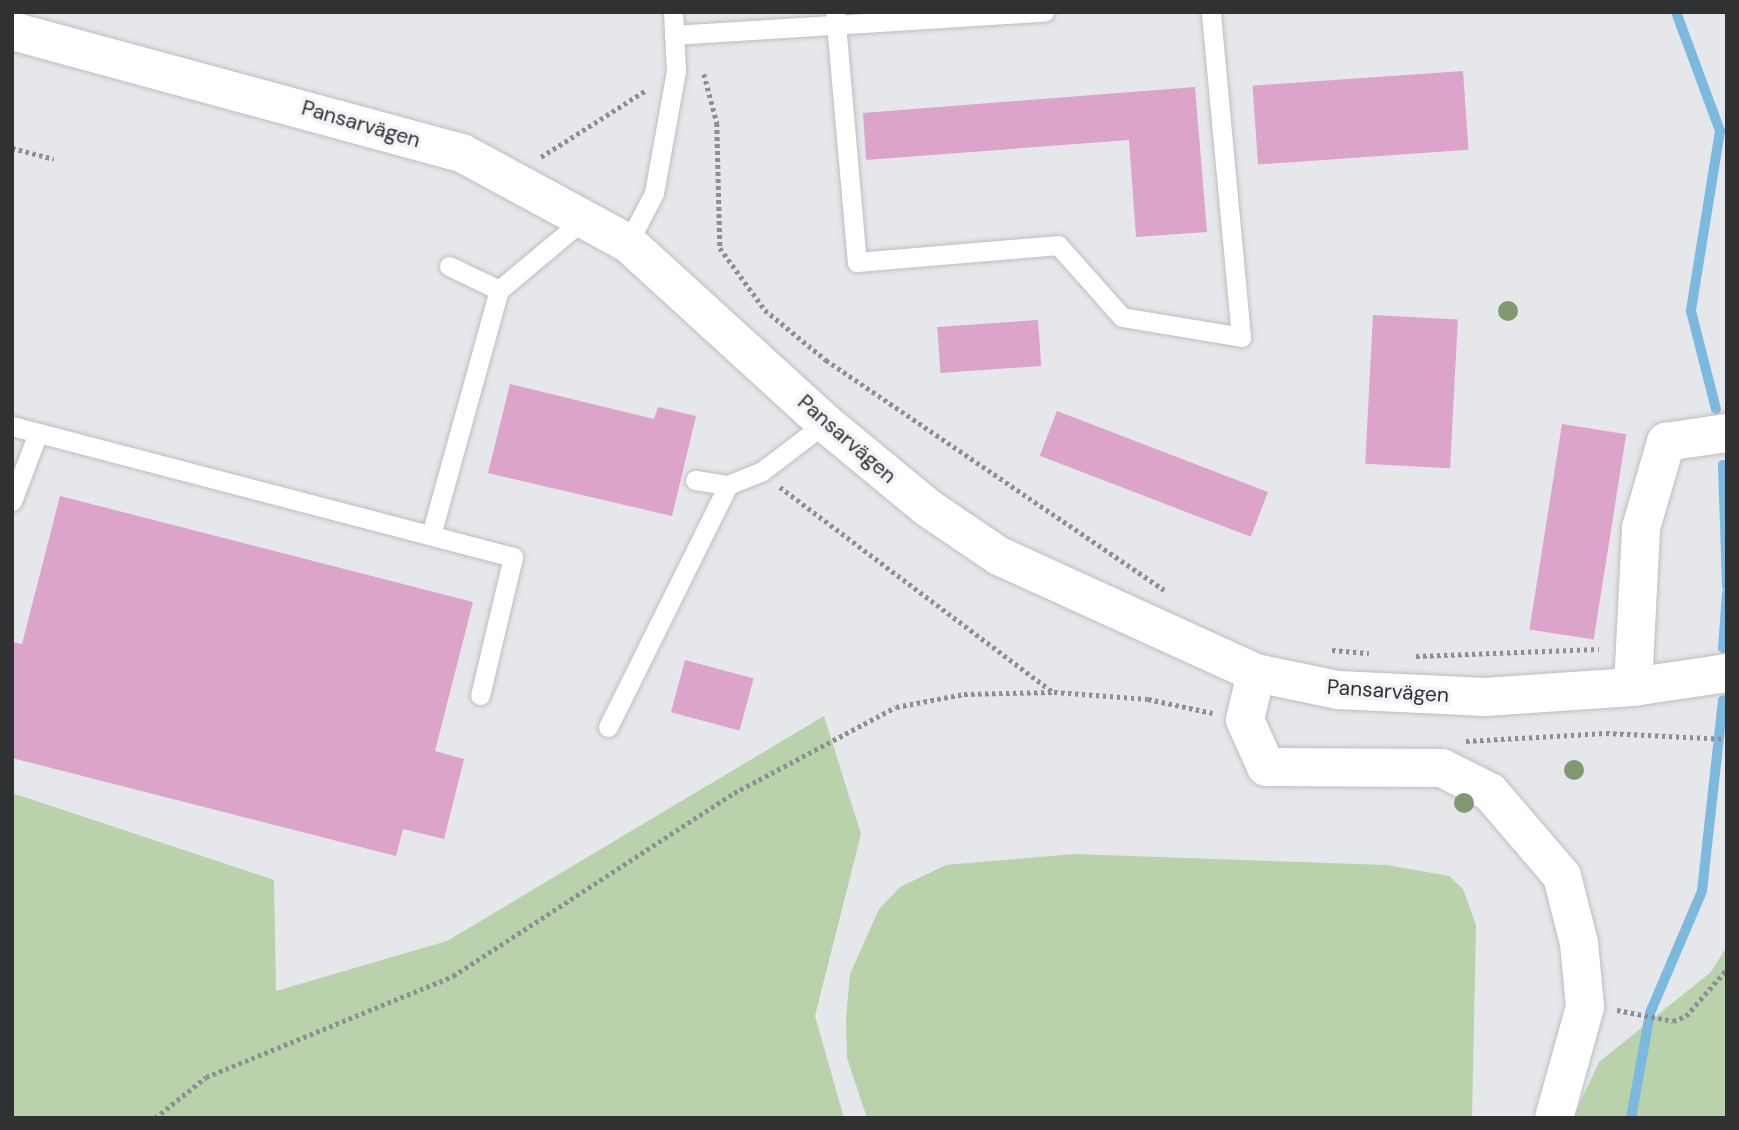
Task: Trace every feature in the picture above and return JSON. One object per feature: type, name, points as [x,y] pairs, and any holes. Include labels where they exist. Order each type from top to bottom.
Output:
[{"type":"street","name":"Pansarvägen","points":[[13,36],[160,67],[462,153],[628,243],[825,423],[928,508],[999,556],[1256,673],[1338,690],[1485,697],[1633,687],[1727,673]]},
{"type":"street","points":[[1633,687],[1641,528],[1666,442],[1727,433]]},
{"type":"street","points":[[1256,673],[1245,720],[1266,767],[1442,768],[1490,792],[1526,828],[1562,876],[1579,943],[1585,1007],[1554,1118]]},
{"type":"lane","points":[[628,243],[654,193],[683,35],[673,12]]},
{"type":"lane","points":[[683,35],[836,21],[1044,12]]},
{"type":"lane","points":[[836,21],[857,262],[1058,244],[1122,317],[1241,337],[1211,12]]},
{"type":"lane","points":[[431,535],[499,290],[584,219]]},
{"type":"lane","points":[[449,265],[499,290]]},
{"type":"lane","points":[[695,480],[728,485],[761,472],[825,423]]},
{"type":"lane","points":[[12,426],[513,557],[480,695]]},
{"type":"lane","points":[[12,501],[38,433]]},
{"type":"lane","points":[[608,727],[728,485]]},
{"type":"path","points":[[683,35],[717,123],[720,248],[765,310],[826,360],[1173,596]]},
{"type":"path","points":[[533,162],[676,71]]},
{"type":"path","points":[[12,148],[54,159]]},
{"type":"path","points":[[761,472],[1054,692]]},
{"type":"path","points":[[1316,648],[1379,654]]},
{"type":"path","points":[[1404,656],[1635,648]]},
{"type":"path","points":[[155,1118],[206,1077],[453,976],[734,793],[896,707],[964,694],[1054,692],[1147,699],[1245,720]]},
{"type":"path","points":[[1451,745],[1529,735],[1649,733],[1727,739]]},
{"type":"path","points":[[1617,1010],[1674,1021],[1727,969]]},
{"type":"green space","points":[[824,716],[861,834],[815,1016],[844,1118],[12,1118],[12,793],[274,880],[276,991],[447,941]]},
{"type":"green space","points":[[1074,854],[1387,865],[1449,876],[1463,889],[1476,925],[1472,1118],[867,1118],[847,1058],[846,1019],[850,974],[879,909],[900,887],[946,865]]},
{"type":"green space","points":[[1727,946],[1727,1118],[1573,1118],[1599,1062],[1711,972]]},
{"type":"building","points":[[1463,71],[1469,150],[1258,165],[1253,86]]},
{"type":"building","points":[[1195,87],[1207,232],[1136,237],[1129,140],[866,160],[863,113]]},
{"type":"building","points":[[1373,315],[1458,319],[1450,468],[1365,464]]},
{"type":"building","points":[[1038,320],[1041,366],[940,373],[937,327]]},
{"type":"building","points":[[510,384],[654,419],[658,407],[696,416],[672,516],[488,473]]},
{"type":"building","points":[[1057,411],[1268,492],[1251,537],[1040,456]]},
{"type":"building","points":[[1562,424],[1626,434],[1594,640],[1529,629]]},
{"type":"building","points":[[60,496],[473,602],[435,751],[464,759],[444,839],[403,829],[396,856],[12,758],[12,642],[22,644]]},
{"type":"building","points":[[685,660],[754,678],[740,731],[671,712]]},
{"type":"waterway","points":[[1676,12],[1720,131],[1691,311],[1716,409]]},
{"type":"waterway","points":[[1723,465],[1727,586]]},
{"type":"waterway","points":[[1723,648],[1727,593]]},
{"type":"waterway","points":[[1631,1118],[1650,1013],[1702,891],[1723,700]]}]
